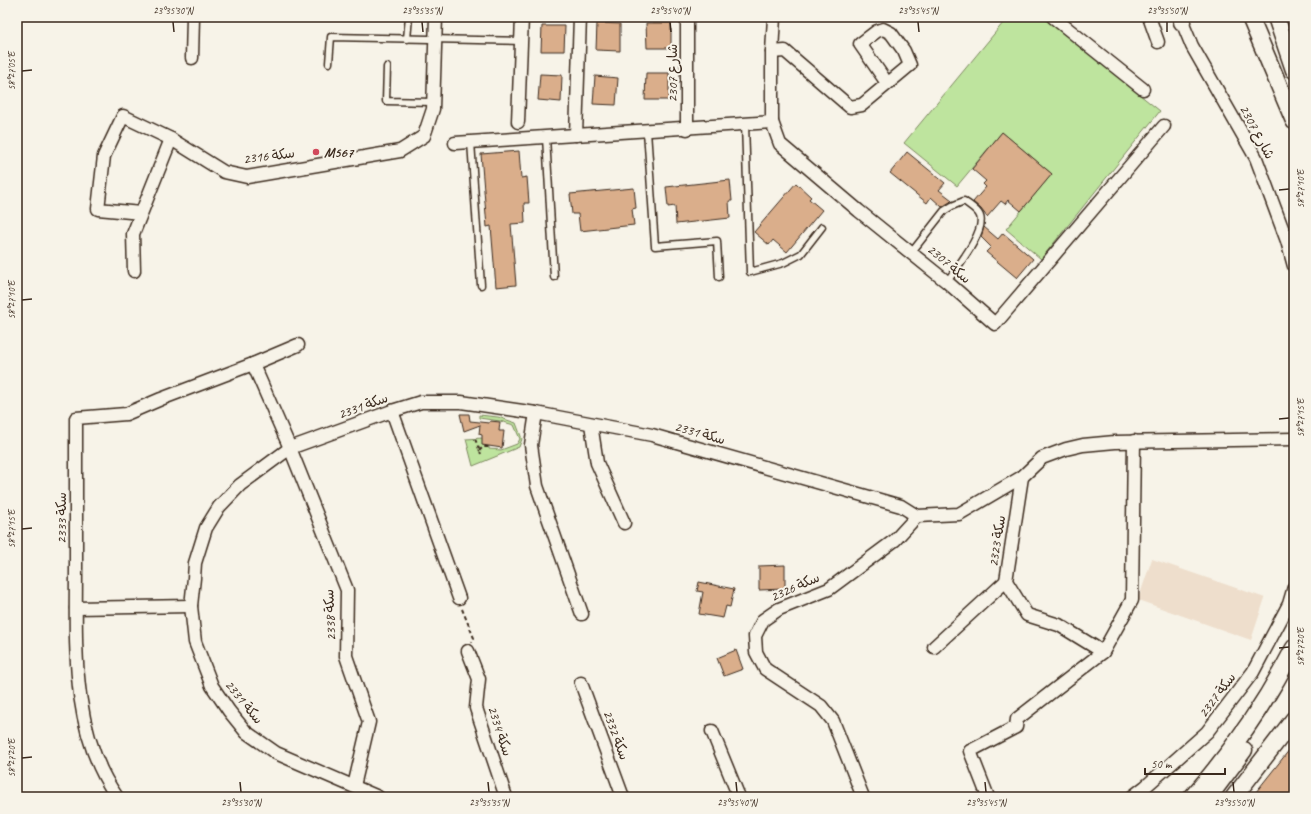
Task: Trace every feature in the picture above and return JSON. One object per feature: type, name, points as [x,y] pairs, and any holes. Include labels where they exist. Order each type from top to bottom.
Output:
[{"type":"main road","points":[[1245,17],[1258,38]]},
{"type":"main road","points":[[1250,17],[1294,121]]},
{"type":"main road","points":[[1276,17],[1294,70]]},
{"type":"main road","points":[[1192,797],[1206,790],[1231,749],[1272,689],[1294,648]]},
{"type":"main road","points":[[1185,797],[1206,790],[1215,789],[1258,730],[1294,666]]},
{"type":"main road","points":[[1234,797],[1294,719]]},
{"type":"street","points":[[192,58],[193,17]]},
{"type":"street","name":"2316 سكة","points":[[141,213],[98,209],[104,156],[123,116],[171,139],[224,172],[247,177],[400,151],[424,136],[433,109],[434,40],[436,17]]},
{"type":"street","points":[[518,122],[522,17]]},
{"type":"street","points":[[576,135],[580,17]]},
{"type":"street","name":"2307 شارع","points":[[687,17],[687,129]]},
{"type":"street","name":"سكة 2307","points":[[774,17],[772,52],[772,122],[780,144],[859,211],[947,282],[995,324],[1164,126]]},
{"type":"street","points":[[1053,17],[1143,89]]},
{"type":"street","points":[[1149,17],[1158,42]]},
{"type":"street","name":"2307 شارع","points":[[1181,19],[1192,46],[1256,158],[1288,241],[1294,266]]},
{"type":"street","points":[[772,52],[785,51],[850,107],[862,105],[887,83]]},
{"type":"street","points":[[454,143],[687,129],[772,122]]},
{"type":"street","points":[[134,271],[133,234],[171,139]]},
{"type":"street","name":"سكة 2333","points":[[117,797],[98,763],[87,734],[78,676],[76,608],[76,418],[126,414],[298,345]]},
{"type":"street","points":[[253,364],[290,448]]},
{"type":"street","name":"سكة 2331","points":[[378,797],[276,752],[246,732],[212,686],[195,642],[191,606],[195,563],[206,528],[219,507],[240,485],[290,448],[421,402],[461,402],[536,413],[652,435],[901,506],[917,516]]},
{"type":"street","points":[[392,411],[459,598]]},
{"type":"street","points":[[536,413],[531,445],[537,486],[582,614]]},
{"type":"street","points":[[591,424],[597,463],[624,524]]},
{"type":"street","name":"سكة 2323","points":[[917,516],[959,514],[1022,477],[1042,458],[1066,449],[1083,445],[1134,441],[1294,439]]},
{"type":"street","points":[[988,797],[970,751],[1016,727],[1016,718],[1103,652],[1132,600],[1134,441]]},
{"type":"street","name":"سكة 2338","points":[[290,448],[346,590],[346,656],[369,722],[354,786]]},
{"type":"street","name":"سكة 2323","points":[[1022,477],[1006,581],[1027,615],[1059,625],[1103,652]]},
{"type":"street","name":"سكة 2326","points":[[863,797],[833,721],[821,706],[765,669],[756,652],[755,636],[763,620],[779,609],[829,589],[895,540],[917,516]]},
{"type":"street","points":[[934,647],[1006,581]]},
{"type":"street","name":"سكة 2327","points":[[1132,797],[1207,732],[1253,672],[1289,604],[1294,587]]},
{"type":"street","points":[[76,608],[191,606]]},
{"type":"street","name":"سكة 2334","points":[[468,651],[479,679],[476,708],[506,797]]},
{"type":"street","name":"سكة 2332","points":[[581,684],[623,797]]},
{"type":"street","points":[[712,731],[740,797]]},
{"type":"lane","points":[[407,39],[409,17]]},
{"type":"lane","points":[[329,63],[331,37],[521,41]]},
{"type":"lane","points":[[388,67],[386,101],[433,102]]},
{"type":"lane","points":[[745,124],[750,272],[782,263],[801,254],[822,227]]},
{"type":"lane","points":[[647,131],[655,246],[717,241],[719,277]]},
{"type":"lane","points":[[546,137],[554,277]]},
{"type":"lane","points":[[471,142],[481,285]]},
{"type":"lane","points":[[911,253],[944,211],[964,201],[980,215],[981,223],[976,240],[947,282]]},
{"type":"path","points":[[475,439],[480,454]]},
{"type":"path","points":[[479,451],[483,447],[489,447]]},
{"type":"path","points":[[459,598],[474,638],[468,651]]},
{"type":"shaded area","points":[[1152,559],[1265,598],[1251,640],[1138,600]]},
{"type":"green space","points":[[1008,17],[1043,17],[1160,111],[1041,259],[1006,229],[1052,174],[1002,132],[957,186],[904,143]]},
{"type":"green space","points":[[479,415],[498,417],[516,423],[522,439],[519,447],[473,466],[466,439],[483,438],[484,446],[489,446],[489,449],[501,450],[517,444],[520,439],[514,425],[479,418]]},
{"type":"building","points":[[597,23],[620,24],[620,51],[596,50]]},
{"type":"building","points":[[646,23],[671,23],[671,48],[647,48]]},
{"type":"building","points":[[542,26],[565,26],[564,51],[541,51]]},
{"type":"building","points":[[646,73],[669,73],[669,100],[645,100]]},
{"type":"building","points":[[540,74],[562,75],[561,102],[538,100]]},
{"type":"building","points":[[595,76],[618,78],[616,105],[593,104]]},
{"type":"building","points":[[1002,132],[1052,174],[1021,211],[1008,200],[1005,204],[1001,201],[987,217],[973,202],[986,187],[983,184],[986,181],[972,169]]},
{"type":"building","points":[[519,151],[521,178],[527,177],[529,203],[524,203],[525,223],[511,224],[516,285],[496,287],[491,226],[487,227],[481,154]]},
{"type":"building","points":[[907,152],[945,183],[939,190],[952,200],[950,202],[942,207],[931,197],[927,203],[890,173]]},
{"type":"building","points":[[730,180],[732,201],[729,201],[730,218],[676,224],[675,206],[668,207],[666,187]]},
{"type":"building","points":[[796,183],[811,197],[809,199],[822,210],[787,252],[773,240],[769,245],[754,232]]},
{"type":"building","points":[[634,188],[636,208],[632,209],[634,225],[580,231],[578,214],[572,214],[570,194]]},
{"type":"building","points":[[984,227],[998,239],[1003,233],[1033,259],[1017,278],[986,252],[991,247],[981,237]]},
{"type":"building","points":[[460,414],[469,414],[470,421],[489,423],[490,421],[500,422],[499,431],[504,431],[502,448],[482,445],[482,435],[479,434],[480,425],[464,431]]},
{"type":"building","points":[[785,565],[785,589],[759,590],[759,566]]},
{"type":"building","points":[[699,582],[734,589],[730,607],[726,606],[723,618],[699,614],[703,592],[697,591]]},
{"type":"building","points":[[736,650],[743,669],[724,676],[717,658]]},
{"type":"building","points":[[1294,744],[1294,797],[1252,797]]},
{"type":"place","name":"M567","points":[[316,152]]}]
